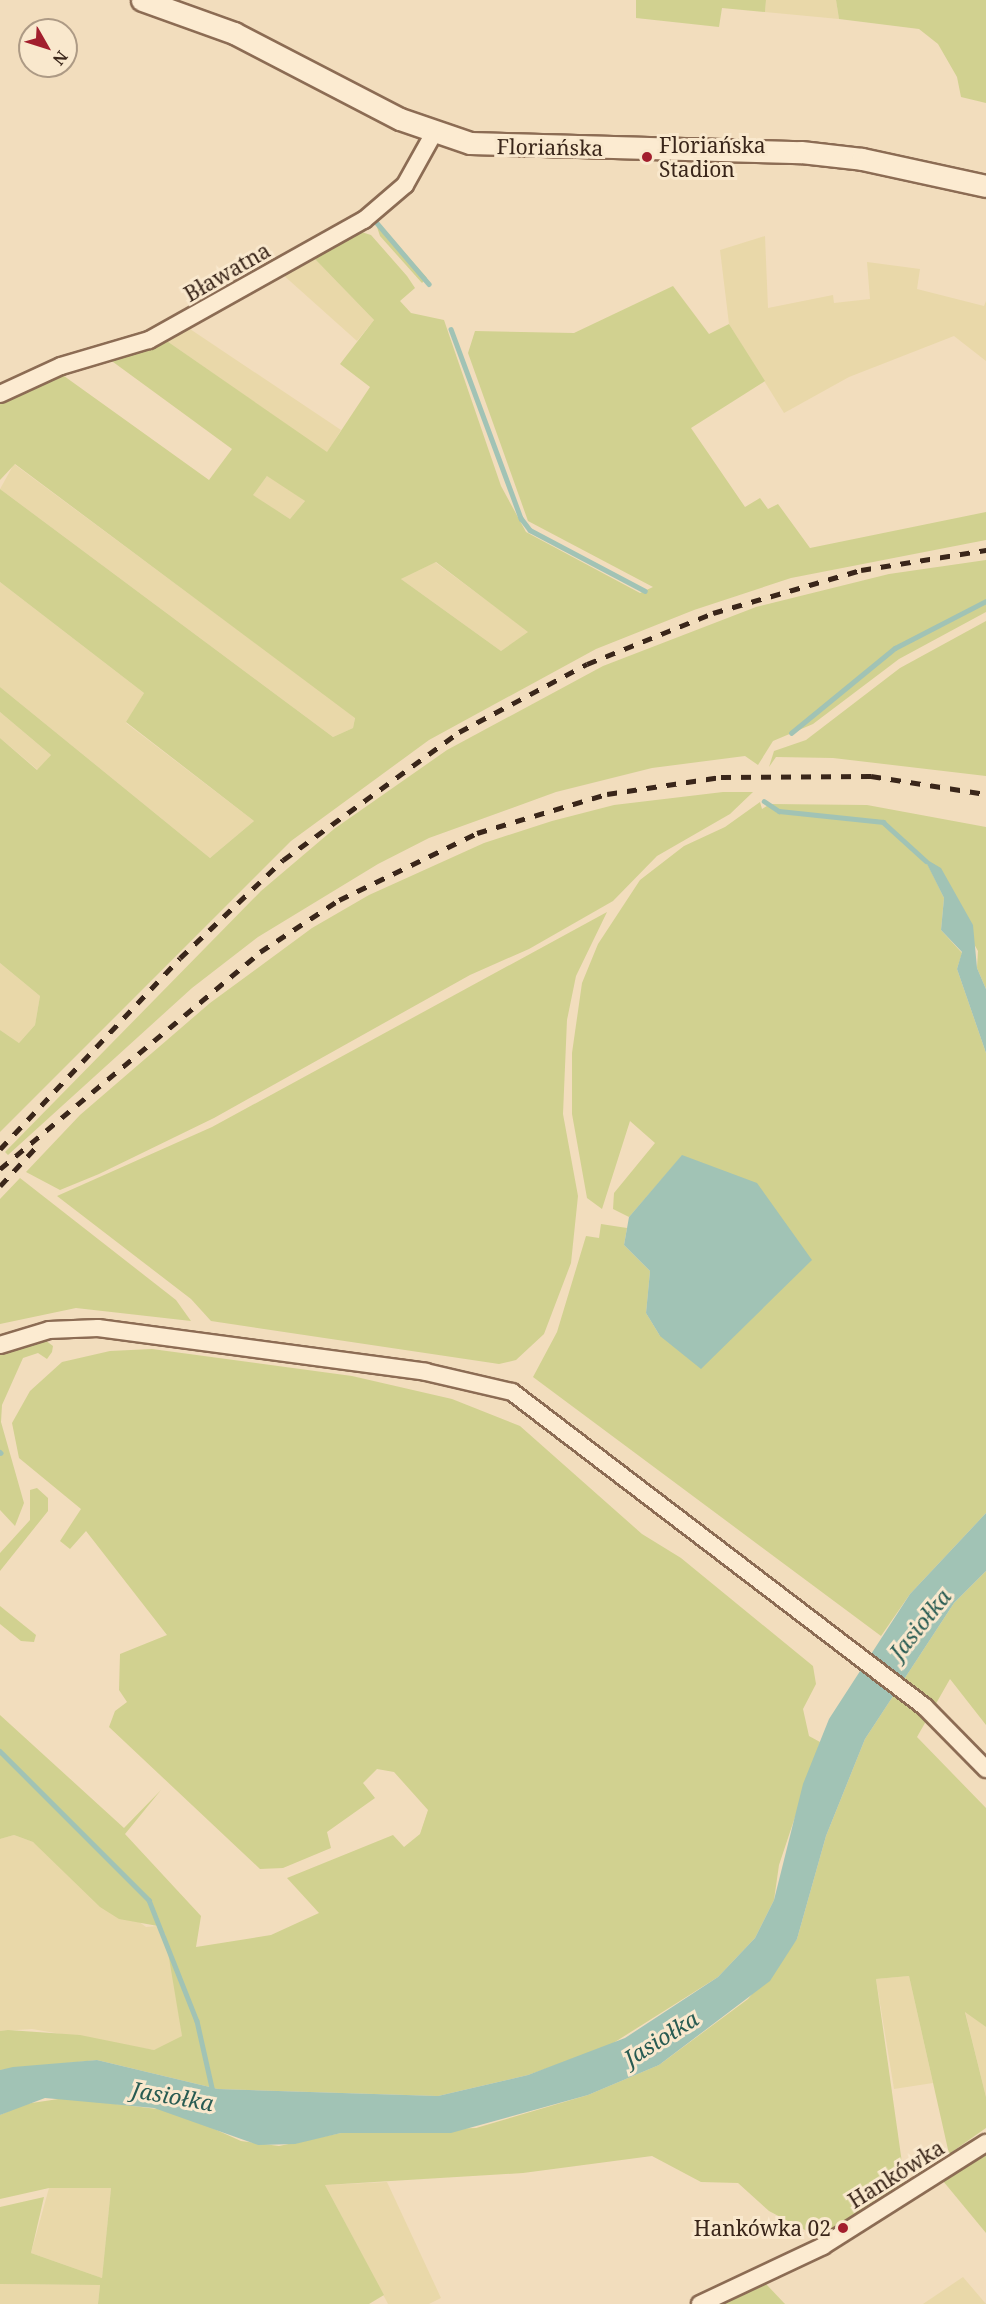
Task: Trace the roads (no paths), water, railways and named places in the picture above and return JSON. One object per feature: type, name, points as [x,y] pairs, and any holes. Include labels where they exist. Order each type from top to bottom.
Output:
[{"type":"street","name":"Floriańska","points":[[142,0],[234,33],[366,103],[435,131],[499,147],[801,152],[862,159],[986,186]]},
{"type":"street","name":"Bławatna","points":[[0,394],[61,366],[149,340],[369,217],[405,185],[435,131]]},
{"type":"street","points":[[0,1345],[49,1330],[98,1328],[426,1372],[512,1392],[925,1707],[986,1770]]},
{"type":"street","name":"Hankówka","points":[[700,2304],[823,2247],[986,2143]]},
{"type":"water","points":[[924,858],[941,868],[973,925],[977,968],[986,989],[986,1053],[957,969],[962,952],[941,930],[944,898]]},
{"type":"water","points":[[682,1155],[757,1183],[812,1260],[701,1369],[660,1336],[646,1313],[650,1271],[624,1245],[629,1217]]},
{"type":"water","name":"Jasiołka","points":[[986,1513],[986,1571],[954,1603],[865,1739],[826,1836],[797,1939],[770,1981],[659,2065],[588,2095],[451,2133],[341,2133],[295,2144],[258,2145],[154,2108],[45,2098],[0,2115],[0,2070],[13,2067],[97,2060],[218,2089],[438,2096],[528,2075],[625,2038],[718,1977],[755,1938],[774,1900],[803,1784],[829,1719],[910,1594]]},
{"type":"waterway","points":[[377,223],[429,284]]},
{"type":"waterway","points":[[451,329],[521,518],[530,530],[645,591]]},
{"type":"waterway","points":[[791,733],[895,648],[986,601]]},
{"type":"waterway","points":[[764,801],[779,811],[883,822],[926,861]]},
{"type":"waterway","name":"Jasiołka","points":[[0,1751],[149,1900],[197,2021],[213,2092]]},
{"type":"railway","points":[[0,1149],[180,958],[283,860],[459,732],[587,664],[713,613],[861,570],[986,550]]},
{"type":"railway","points":[[0,1169],[260,952],[339,900],[477,833],[607,794],[721,777],[871,776],[986,794]]},
{"type":"railway","points":[[0,1186],[37,1146]]},
{"type":"place","name":"Floriańska Stadion","points":[[647,157]]},
{"type":"place","name":"Hankówka 02","points":[[843,2228]]}]
